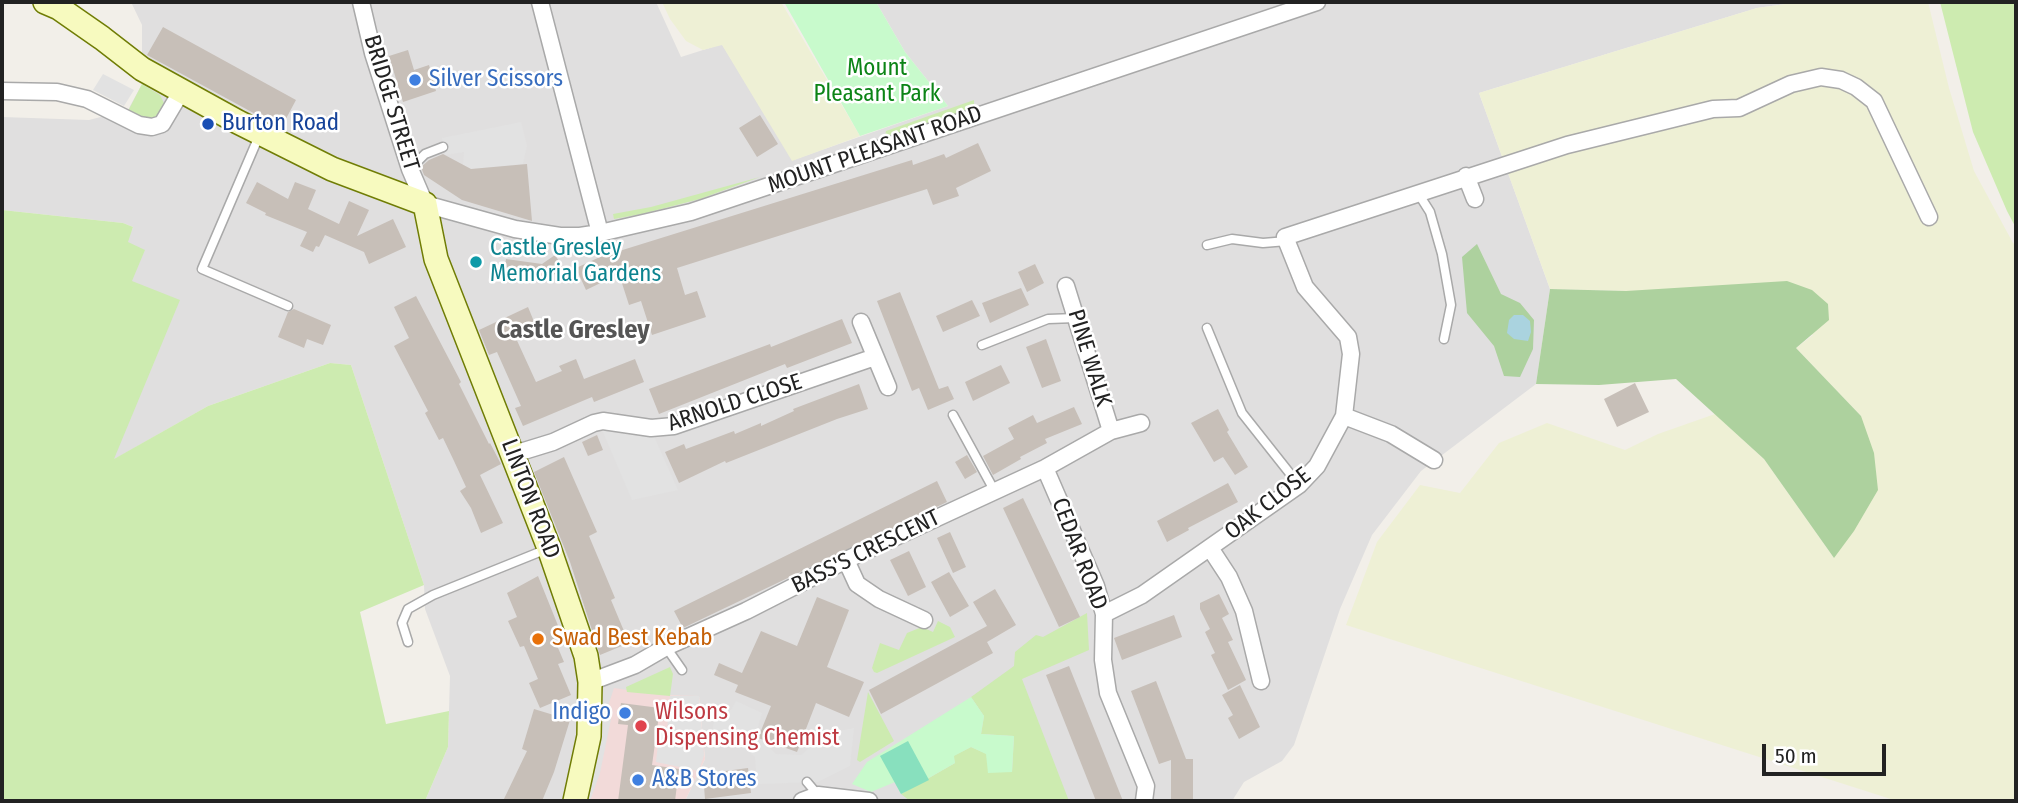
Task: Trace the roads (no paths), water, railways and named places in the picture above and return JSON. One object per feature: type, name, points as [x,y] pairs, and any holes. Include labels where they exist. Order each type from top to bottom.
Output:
[{"type":"street","points":[[45,2],[59,8],[142,69],[181,92],[261,134],[361,181],[425,204]]},
{"type":"street","points":[[83,2],[103,38]]},
{"type":"street","name":"BRIDGE STREET","points":[[361,2],[373,53],[410,169],[425,204]]},
{"type":"street","points":[[540,2],[600,233]]},
{"type":"street","name":"MOUNT PLEASANT ROAD","points":[[425,204],[536,233],[570,236],[600,233],[691,212],[1317,2]]},
{"type":"street","points":[[1287,241],[1285,237],[1466,176],[1567,145],[1713,109],[1739,108],[1791,84],[1821,77],[1841,80],[1856,87],[1874,101],[1929,217]]},
{"type":"street","points":[[2,90],[57,92],[87,99],[139,125],[152,127],[162,124],[181,92]]},
{"type":"street","points":[[1466,176],[1475,199]]},
{"type":"street","name":"LINTON ROAD","points":[[425,204],[432,248],[514,454],[586,656],[590,682],[589,736],[575,801]]},
{"type":"street","name":"OAK CLOSE","points":[[1104,614],[1142,595],[1299,485],[1317,466],[1343,416],[1352,354],[1348,337],[1305,287],[1287,241]]},
{"type":"street","name":"PINE WALK","points":[[1066,286],[1111,431]]},
{"type":"street","points":[[861,322],[888,387]]},
{"type":"street","name":"ARNOLD CLOSE","points":[[514,454],[553,442],[594,422],[603,421],[640,431],[674,426],[875,357]]},
{"type":"street","points":[[1343,416],[1391,434],[1434,460]]},
{"type":"street","name":"BASS'S CRESCENT","points":[[590,682],[635,665],[666,647],[1045,468],[1111,431],[1141,423]]},
{"type":"street","name":"CEDAR ROAD","points":[[1045,468],[1096,586],[1104,614],[1103,660],[1108,693],[1146,786],[1143,801]]},
{"type":"street","points":[[1210,548],[1229,577],[1244,611],[1261,681]]},
{"type":"street","points":[[846,561],[857,584],[879,599],[924,620]]},
{"type":"street","points":[[802,801],[812,789],[869,801]]},
{"type":"lane","points":[[261,134],[202,269],[288,306]]},
{"type":"lane","points":[[410,169],[425,154],[443,146]]},
{"type":"lane","points":[[1418,193],[1430,212],[1442,254],[1451,305],[1444,340]]},
{"type":"lane","points":[[1207,245],[1232,239],[1263,243],[1287,241]]},
{"type":"lane","points":[[982,345],[1048,318],[1076,318]]},
{"type":"lane","points":[[1207,328],[1242,413],[1299,485]]},
{"type":"lane","points":[[953,415],[994,490]]},
{"type":"lane","points":[[408,642],[402,623],[408,610],[433,595],[549,548]]},
{"type":"lane","points":[[666,647],[682,670]]},
{"type":"water","points":[[1514,315],[1523,315],[1530,321],[1528,341],[1514,339],[1507,333],[1509,320]]},
{"type":"place","name":"Silver Scissors","points":[[415,80]]},
{"type":"place","name":"Burton Road","points":[[208,124]]},
{"type":"place","name":"Castle Gresley Memorial Gardens","points":[[476,262]]},
{"type":"place","name":"Swad Best Kebab","points":[[538,639]]},
{"type":"place","name":"Indigo","points":[[625,713]]},
{"type":"place","name":"Wilsons Dispensing Chemist","points":[[641,726]]},
{"type":"place","name":"A&B Stores","points":[[638,780]]},
{"type":"district","name":"Castle Gresley","points":[[573,331]]},
{"type":"park label","name":"Mount Pleasant Park","points":[[877,82]]}]
